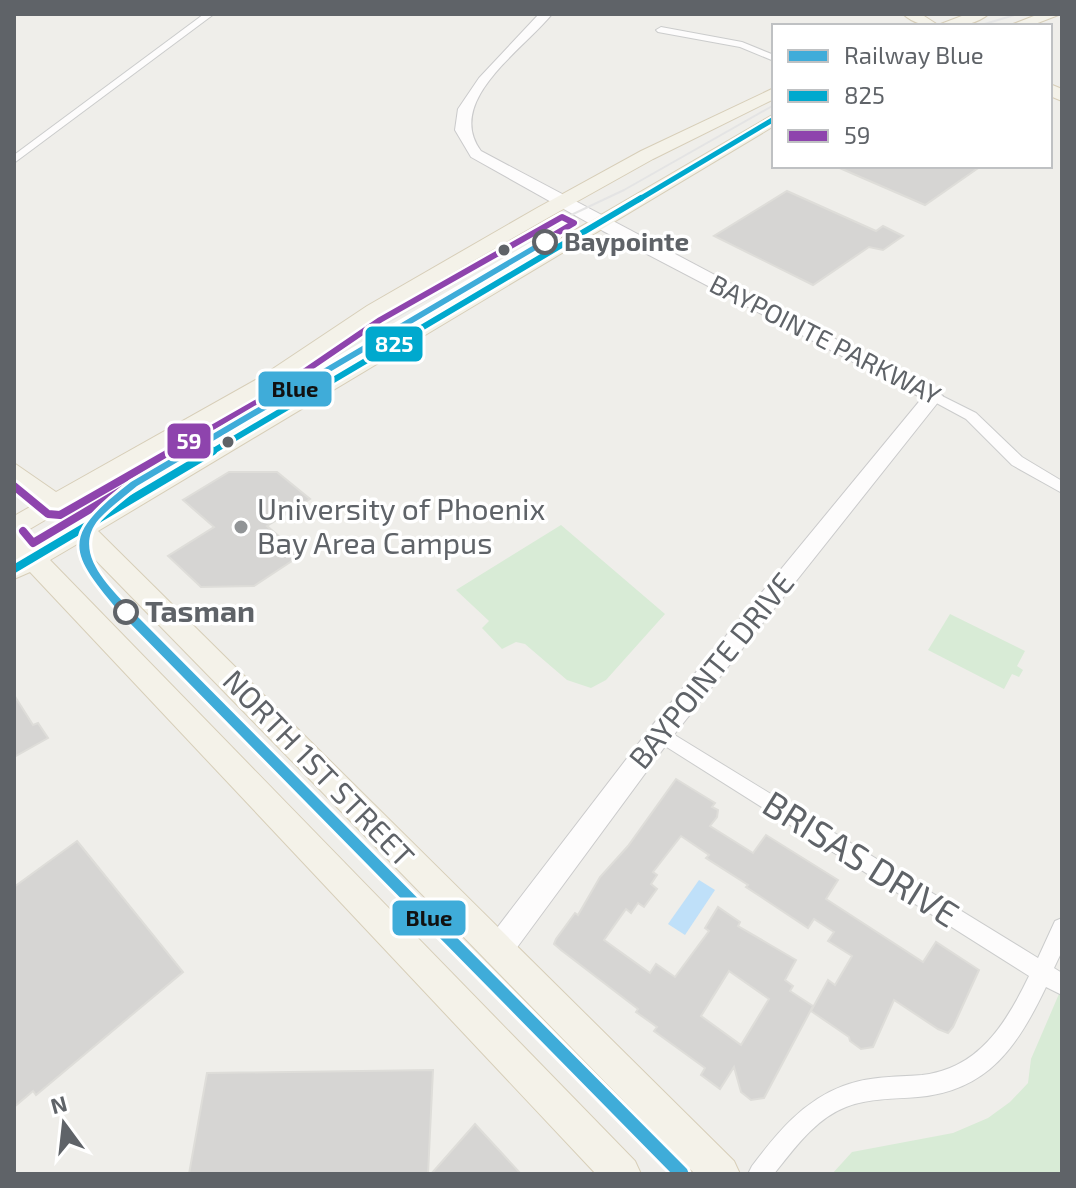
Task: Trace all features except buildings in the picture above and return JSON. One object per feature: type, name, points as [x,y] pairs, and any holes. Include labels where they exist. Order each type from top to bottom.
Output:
[{"type":"main road","points":[[956,24],[982,14]]},
{"type":"main road","points":[[1022,24],[1054,14]]},
{"type":"main road","points":[[14,527],[267,383],[374,310],[638,159],[772,94]]},
{"type":"main road","points":[[20,555],[79,528],[772,120]]},
{"type":"main road","name":"NORTH 1ST STREET","points":[[14,471],[55,504],[230,676],[497,951],[721,1174]]},
{"type":"main road","name":"NORTH 1ST STREET","points":[[20,555],[622,1174]]},
{"type":"street","points":[[14,160],[196,20],[210,14]]},
{"type":"street","name":"BAYPOINTE PARKWAY","points":[[546,14],[474,95],[461,123],[462,133],[476,154],[562,203],[971,416],[1017,461],[1062,488]]},
{"type":"street","points":[[661,30],[742,45],[772,57]]},
{"type":"street","name":"BAYPOINTE DRIVE","points":[[497,951],[660,734],[934,396]]},
{"type":"street","name":"BRISAS DRIVE","points":[[660,734],[1062,985]]},
{"type":"street","points":[[760,1174],[803,1122],[821,1108],[847,1095],[933,1087],[965,1073],[993,1053],[1042,972],[1062,928]]},
{"type":"green space","points":[[561,525],[665,614],[606,680],[591,688],[567,680],[525,644],[516,642],[502,649],[482,628],[489,621],[456,590]]},
{"type":"green space","points":[[950,614],[1025,651],[1017,666],[1023,670],[1019,677],[1012,674],[1004,689],[928,650]]},
{"type":"green space","points":[[1062,987],[1062,1174],[832,1174],[852,1152],[953,1133],[988,1118],[1010,1102],[1028,1083],[1031,1059]]},
{"type":"water","points":[[699,880],[715,890],[685,935],[668,924]]},
{"type":"tram line","points":[[985,24],[1018,14]]},
{"type":"tram line","points":[[249,404],[569,216],[624,190],[772,106]]},
{"type":"rail line","name":"Blue","points":[[554,237],[134,484],[95,518],[86,531],[83,545],[95,574],[127,613],[682,1174]]},
{"type":"transit line","name":"825","points":[[14,569],[772,120]]},
{"type":"transit line","name":"59","points":[[14,486],[48,514],[60,515],[273,393],[380,320],[562,217],[574,223],[33,543],[23,531]]},
{"type":"place","name":"Baypointe","points":[[545,242]]},
{"type":"place","name":"University of Phoenix Bay Area Campus","points":[[241,527]]},
{"type":"place","name":"Tasman","points":[[126,612]]}]
